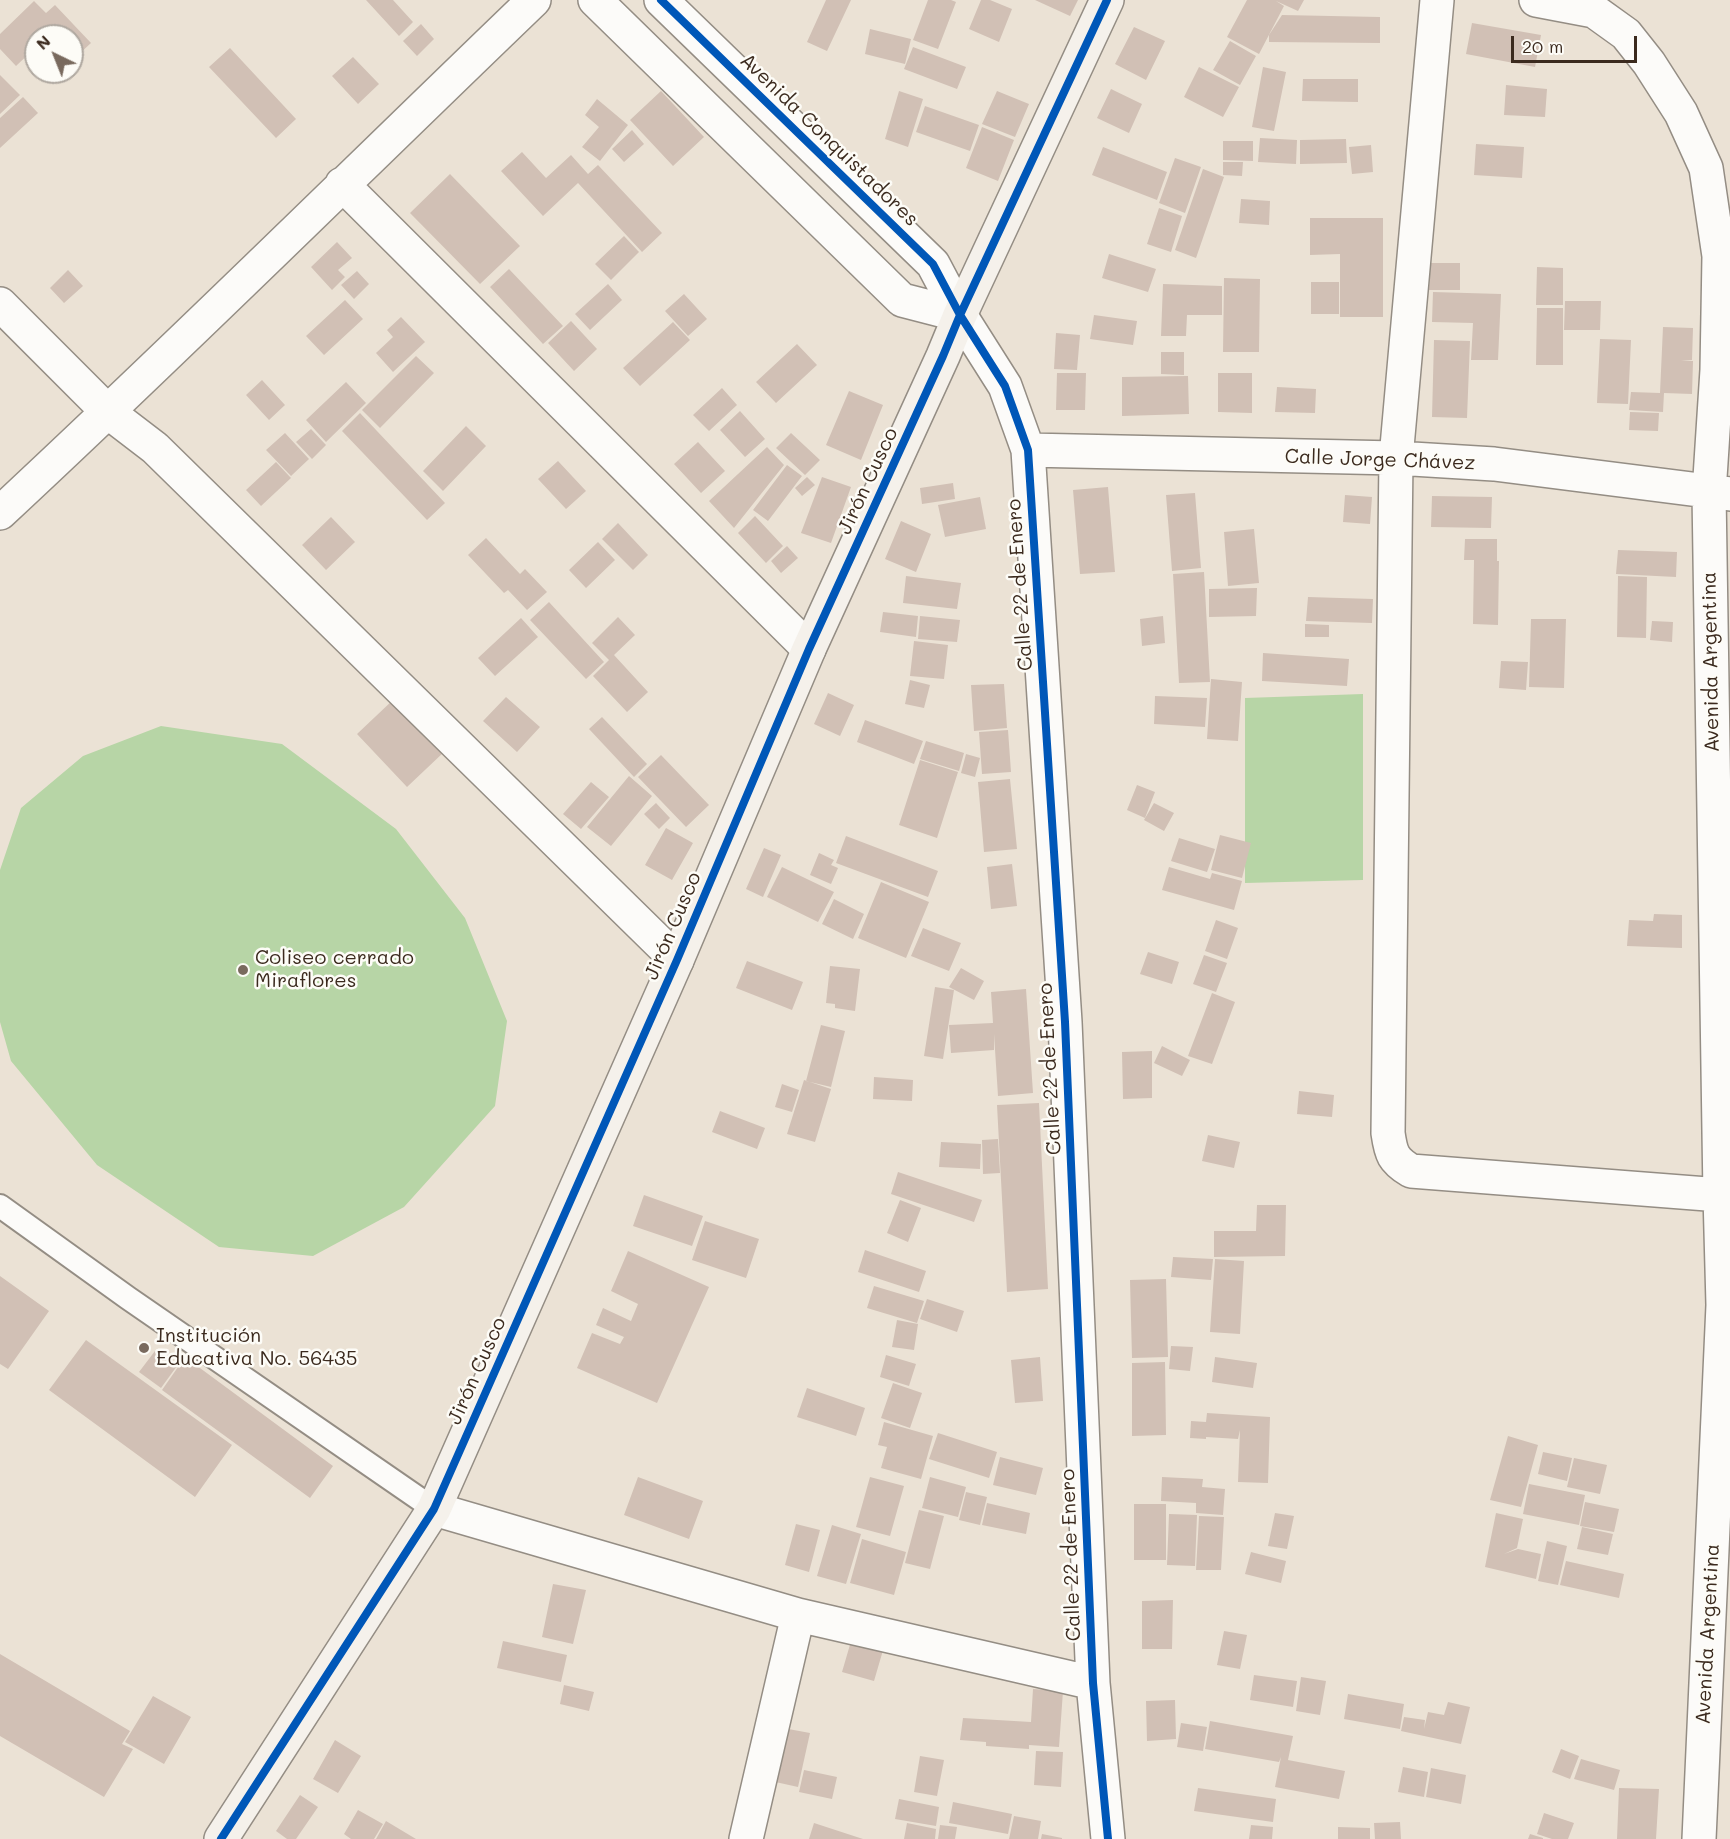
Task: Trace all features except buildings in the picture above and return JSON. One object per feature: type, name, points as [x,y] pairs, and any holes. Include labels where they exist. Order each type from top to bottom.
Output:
[{"type":"street","points":[[0,513],[108,412],[534,0]]},
{"type":"street","points":[[595,0],[902,300],[960,315]]},
{"type":"street","name":"Avenida Conquistadores","points":[[661,0],[933,264],[960,315]]},
{"type":"street","name":"Jirón Cusco","points":[[221,1839],[434,1509],[677,960],[809,649],[943,357],[960,315],[1107,0]]},
{"type":"street","points":[[1437,0],[1396,458],[1388,1133],[1390,1150],[1398,1162],[1411,1171],[1720,1195]]},
{"type":"street","name":"Avenida Argentina","points":[[1536,0],[1594,11],[1626,34],[1649,63],[1681,113],[1706,168],[1719,256],[1717,370],[1720,1195],[1727,1301],[1719,1639],[1699,1839]]},
{"type":"street","points":[[342,184],[809,649]]},
{"type":"street","points":[[0,304],[108,412],[155,448],[677,960]]},
{"type":"street","name":"Calle 22 de Enero","points":[[960,315],[1005,386],[1028,450],[1065,1022],[1093,1683],[1107,1839]]},
{"type":"street","name":"Calle Jorge Chávez","points":[[1028,450],[1396,458],[1494,464],[1719,494]]},
{"type":"street","points":[[434,1509],[798,1615],[1093,1683]]},
{"type":"street","points":[[746,1839],[798,1615]]},
{"type":"lane","points":[[0,1206],[138,1305],[434,1509]]},
{"type":"green space","points":[[1363,694],[1363,880],[1245,883],[1245,698]]},
{"type":"green space","name":"Coliseo cerrado Miraflores","points":[[161,726],[282,744],[396,829],[465,918],[507,1021],[495,1106],[404,1207],[313,1256],[219,1247],[97,1165],[11,1061],[0,1022],[0,870],[21,808],[83,756]]},
{"type":"cycle path","points":[[661,0],[933,264],[960,315],[1005,386],[1028,450],[1065,1022],[1093,1683],[1108,1839]]},
{"type":"cycle path","points":[[221,1839],[434,1509],[677,960],[809,649],[960,315],[1107,0]]},
{"type":"place","name":"Coliseo cerrado Miraflores","points":[[243,970]]},
{"type":"place","name":"Institución Educativa No. 56435","points":[[144,1348]]}]
